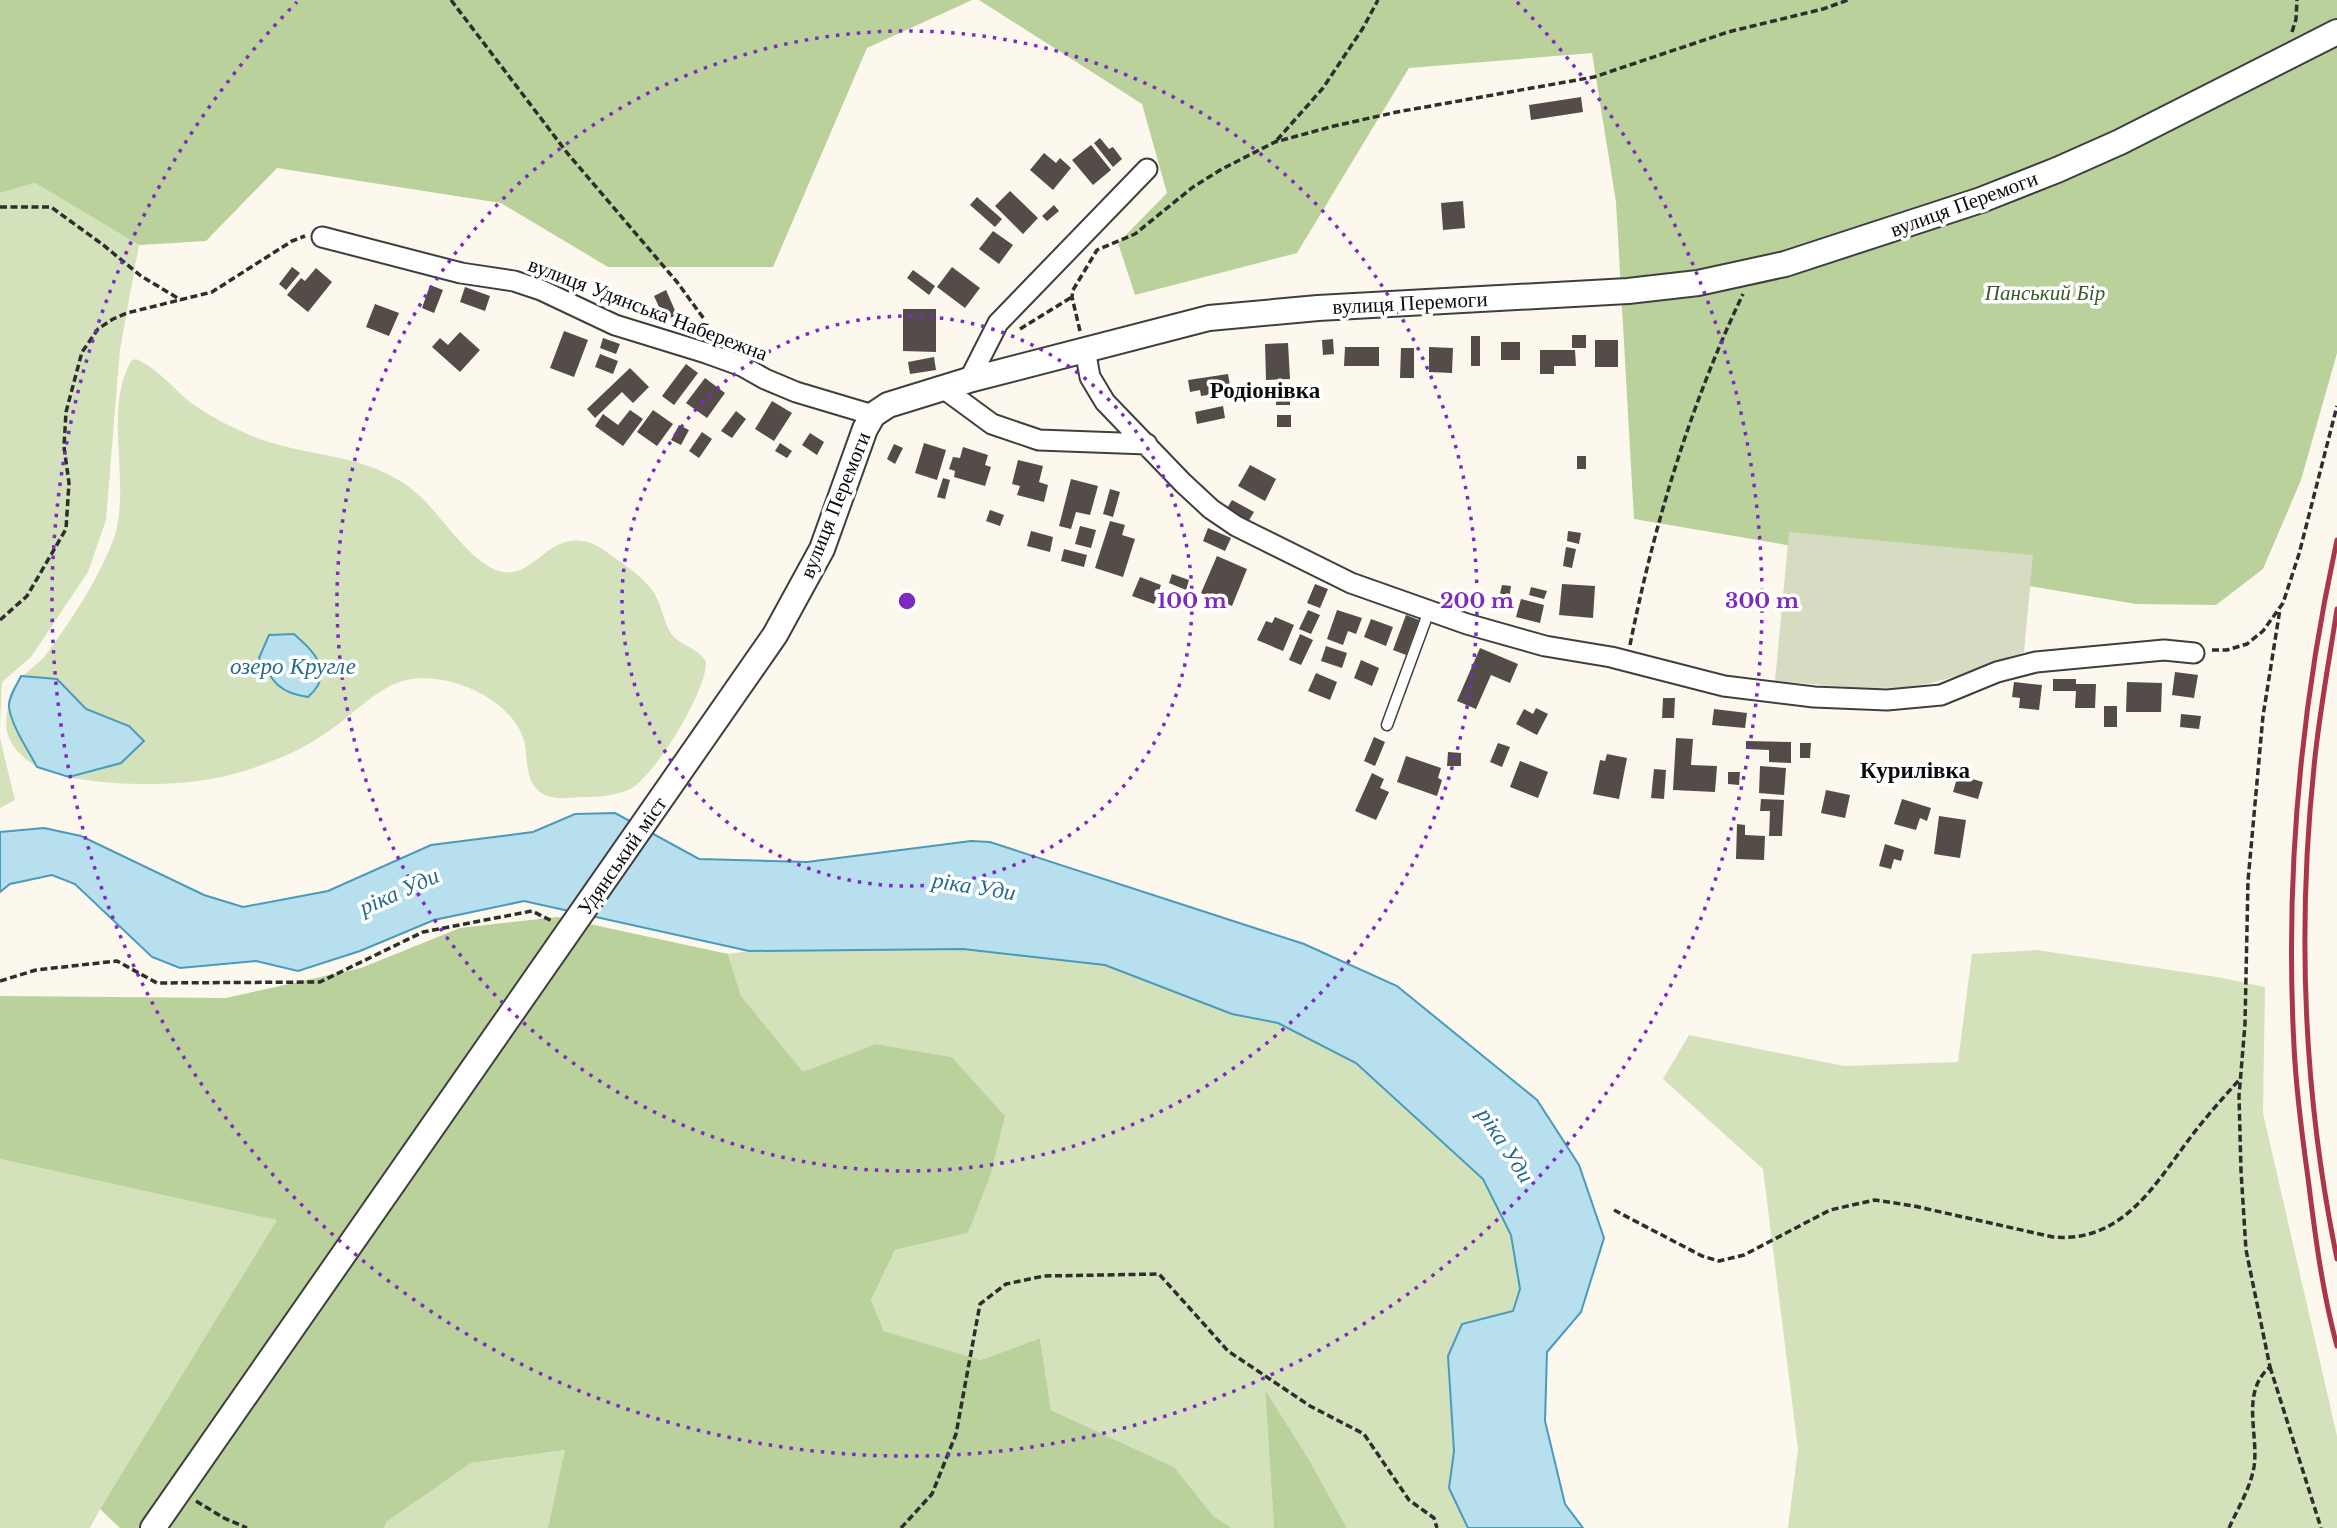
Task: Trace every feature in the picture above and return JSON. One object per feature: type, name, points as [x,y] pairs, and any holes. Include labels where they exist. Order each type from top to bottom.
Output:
[{"type":"street","name":"вулиця Перемоги","points":[[671,786],[775,635],[822,549],[865,429],[873,415],[888,405],[1085,349],[1178,325],[1231,315],[1628,291],[1686,285],[1753,272],[1843,247],[1981,200],[2057,170],[2120,142],[2337,32]]},
{"type":"street","points":[[969,380],[998,323],[1147,169]]},
{"type":"street","name":"вулиця Удянська Набережна","points":[[322,237],[461,273],[514,281],[541,289],[615,325],[742,366],[796,392],[873,415]]},
{"type":"street","points":[[1085,349],[1090,377],[1105,402],[1192,492],[1236,526],[1351,583],[1429,611],[1545,646],[1583,651],[1724,686],[1814,697],[1887,700],[1941,695],[1997,672],[2036,662],[2164,650],[2194,653]]},
{"type":"street","points":[[943,388],[992,424],[1039,440],[1147,444]]},
{"type":"street","name":"Удянський міст","points":[[153,1528],[671,786]]},
{"type":"lane","points":[[1387,725],[1429,611]]},
{"type":"path","points":[[451,0],[568,154],[660,259],[693,303],[707,323],[706,353]]},
{"type":"path","points":[[1275,142],[1323,88],[1363,28],[1378,0]]},
{"type":"path","points":[[1085,349],[1072,298],[1078,279],[1097,250],[1135,234],[1193,187],[1275,142],[1397,112],[1594,76],[1728,32],[1823,9],[1848,0]]},
{"type":"path","points":[[0,207],[51,207],[141,276],[181,300]]},
{"type":"path","points":[[0,620],[27,596],[66,529],[69,482],[64,447],[66,412],[82,352],[98,329],[127,313],[212,292],[299,237],[322,237]]},
{"type":"path","points":[[1627,661],[1641,589],[1694,409],[1727,327],[1753,272]]},
{"type":"path","points":[[1018,330],[1072,298]]},
{"type":"path","points":[[2321,1528],[2270,1367],[2246,1250],[2239,1147],[2248,881],[2263,716],[2280,609],[2292,579],[2337,406]]},
{"type":"path","points":[[2194,653],[2247,645],[2263,631],[2280,609]]},
{"type":"path","points":[[0,981],[36,970],[117,961],[157,983],[320,982],[424,932],[502,915],[532,911],[572,929]]},
{"type":"path","points":[[1614,1210],[1702,1256],[1719,1261],[1744,1255],[1830,1210],[1875,1200],[2053,1237],[2074,1237],[2115,1223],[2139,1205],[2204,1120],[2240,1080]]},
{"type":"path","points":[[901,1528],[932,1494],[956,1434],[980,1304],[1006,1284],[1044,1276],[1159,1274],[1228,1351],[1310,1406],[1364,1434],[1409,1500],[1434,1518],[1437,1528]]},
{"type":"path","points":[[2229,1528],[2252,1477],[2255,1464],[2253,1400],[2260,1378],[2270,1367]]},
{"type":"path","points":[[179,1492],[247,1528]]},
{"type":"green space","points":[[0,0],[972,0],[867,48],[773,267],[608,267],[501,203],[277,168],[206,241],[139,245],[35,183],[0,193]]},
{"type":"green space","name":"Панський Бір","points":[[979,0],[2337,0],[2337,353],[2301,480],[2263,569],[2216,605],[2136,604],[1634,519],[1616,202],[1592,53],[1409,68],[1297,253],[1135,295],[1118,243],[1167,193],[1142,104]]},
{"type":"green space","points":[[35,183],[139,245],[120,349],[106,520],[88,572],[31,657],[2,682],[0,728],[0,193]]},
{"type":"green space","points":[[136,359],[159,374],[194,405],[238,430],[285,447],[366,465],[405,484],[427,503],[476,557],[502,572],[514,572],[525,567],[568,541],[591,543],[631,570],[654,593],[674,637],[698,653],[706,662],[704,675],[690,710],[667,749],[642,779],[632,788],[620,793],[567,798],[547,796],[536,789],[532,782],[522,735],[503,709],[489,698],[456,683],[422,678],[406,680],[388,687],[327,733],[296,751],[254,768],[220,777],[193,782],[148,784],[98,782],[55,774],[26,759],[15,748],[8,735],[6,718],[11,695],[17,682],[43,658],[66,627],[111,546],[118,524],[120,501],[119,405],[123,382],[131,361]]},
{"type":"green space","points":[[1789,532],[2033,555],[2024,652],[1960,675],[1921,685],[1867,688],[1775,681]]},
{"type":"green space","points":[[0,738],[15,800],[0,808]]},
{"type":"green space","points":[[557,917],[728,954],[741,996],[803,1072],[876,1044],[952,1057],[1005,1116],[990,1176],[968,1233],[895,1250],[871,1300],[884,1331],[981,1360],[1040,1338],[1051,1410],[1174,1467],[1214,1517],[1232,1528],[548,1528],[565,1450],[471,1463],[386,1522],[384,1528],[120,1528],[100,1509],[277,1220],[0,1159],[0,996],[226,998],[361,968],[460,928]]},
{"type":"green space","points":[[963,949],[1105,965],[1232,1014],[1278,1023],[1356,1063],[1483,1179],[1511,1235],[1520,1289],[1512,1311],[1462,1324],[1448,1356],[1454,1451],[1449,1488],[1468,1528],[1347,1528],[1308,1458],[1265,1392],[1274,1528],[1232,1528],[1214,1518],[1174,1467],[1051,1410],[1040,1338],[981,1360],[884,1331],[871,1300],[895,1250],[968,1233],[1005,1116],[952,1057],[876,1044],[803,1073],[741,996],[728,954],[749,951]]},
{"type":"green space","points":[[2037,950],[2217,977],[2265,987],[2263,1113],[2337,1436],[2337,1528],[1788,1528],[1798,1449],[1763,1169],[1663,1079],[1689,1035],[1844,1066],[1958,1062],[1972,954]]},
{"type":"green space","points":[[0,1159],[278,1220],[90,1528],[0,1528]]},
{"type":"green space","points":[[1265,1390],[1308,1458],[1347,1528],[1274,1528]]},
{"type":"green space","points":[[566,1450],[548,1528],[384,1528],[385,1522],[471,1463]]},
{"type":"water","name":"озеро Кругле","points":[[294,634],[315,655],[321,671],[316,688],[308,697],[283,689],[268,674],[259,658],[269,635]]},
{"type":"water","points":[[21,676],[57,679],[86,709],[129,726],[144,741],[121,763],[69,777],[37,767],[10,714],[11,695]]},
{"type":"water","name":"ріка Уди","points":[[615,813],[699,859],[807,862],[971,841],[990,842],[1304,944],[1397,986],[1537,1100],[1579,1165],[1604,1238],[1581,1312],[1547,1352],[1545,1421],[1565,1504],[1583,1528],[1468,1528],[1449,1488],[1454,1451],[1448,1356],[1462,1324],[1513,1311],[1520,1289],[1511,1235],[1483,1179],[1356,1063],[1278,1023],[1232,1014],[1105,965],[963,949],[749,951],[524,901],[434,920],[360,951],[298,971],[256,961],[180,968],[152,957],[75,884],[52,875],[10,884],[0,892],[0,832],[44,828],[81,836],[204,895],[243,907],[328,891],[431,845],[533,832],[575,814]]},
{"type":"building","points":[[1581,97],[1583,112],[1531,120],[1529,105]]},
{"type":"building","points":[[1100,138],[1109,149],[1113,147],[1122,159],[1113,167],[1094,143]]},
{"type":"building","points":[[1091,145],[1111,170],[1093,185],[1072,160]]},
{"type":"building","points":[[1044,153],[1056,163],[1060,158],[1071,168],[1053,190],[1030,170]]},
{"type":"building","points":[[1010,191],[1038,218],[1023,234],[995,206]]},
{"type":"building","points":[[977,197],[1002,219],[995,227],[970,205]]},
{"type":"building","points":[[1463,201],[1465,228],[1443,230],[1441,203]]},
{"type":"building","points":[[1054,205],[1059,211],[1047,221],[1042,216]]},
{"type":"building","points":[[993,231],[1013,245],[999,264],[979,249]]},
{"type":"building","points":[[292,267],[300,273],[286,290],[279,284]]},
{"type":"building","points":[[952,267],[980,288],[965,308],[937,287]]},
{"type":"building","points":[[316,268],[332,282],[308,312],[287,295],[301,278],[305,281]]},
{"type":"building","points":[[913,270],[935,286],[929,295],[907,278]]},
{"type":"building","points":[[430,285],[443,290],[434,313],[422,308]]},
{"type":"building","points":[[465,287],[490,296],[485,311],[460,302]]},
{"type":"building","points":[[666,290],[677,315],[665,320],[654,296]]},
{"type":"building","points":[[375,304],[399,313],[389,336],[366,327]]},
{"type":"building","points":[[903,309],[936,309],[936,352],[903,351]]},
{"type":"building","points":[[564,331],[588,340],[574,377],[550,368]]},
{"type":"building","points":[[460,332],[480,350],[460,372],[432,347],[440,338],[448,345]]},
{"type":"building","points":[[1572,335],[1586,335],[1586,348],[1572,348]]},
{"type":"building","points":[[1471,336],[1480,336],[1480,366],[1471,366]]},
{"type":"building","points":[[603,338],[620,344],[616,354],[600,348]]},
{"type":"building","points":[[1333,339],[1334,354],[1323,355],[1322,340]]},
{"type":"building","points":[[1595,340],[1618,340],[1618,367],[1595,367]]},
{"type":"building","points":[[1501,342],[1520,342],[1520,360],[1501,360]]},
{"type":"building","points":[[1288,343],[1290,379],[1266,380],[1265,344]]},
{"type":"building","points":[[1345,347],[1379,347],[1379,366],[1344,366]]},
{"type":"building","points":[[1429,347],[1453,348],[1452,373],[1429,372]]},
{"type":"building","points":[[1401,348],[1414,348],[1414,378],[1400,378]]},
{"type":"building","points":[[1540,350],[1575,350],[1576,366],[1554,366],[1554,374],[1540,374]]},
{"type":"building","points":[[600,354],[618,361],[613,374],[595,367]]},
{"type":"building","points":[[934,357],[936,370],[910,374],[908,362]]},
{"type":"building","points":[[686,364],[698,373],[674,405],[662,396]]},
{"type":"building","points":[[630,368],[649,387],[633,403],[622,392],[595,418],[587,409]]},
{"type":"building","points":[[1228,374],[1231,392],[1201,396],[1200,390],[1190,392],[1188,380]]},
{"type":"building","points":[[705,378],[725,393],[707,418],[686,403]]},
{"type":"building","points":[[1276,393],[1290,393],[1290,405],[1276,405]]},
{"type":"building","points":[[772,401],[792,413],[774,441],[755,429]]},
{"type":"building","points":[[1223,406],[1225,418],[1197,424],[1195,412]]},
{"type":"building","points":[[630,410],[643,419],[623,446],[595,426],[603,414],[618,425]]},
{"type":"building","points":[[653,410],[673,424],[657,446],[637,432]]},
{"type":"building","points":[[736,411],[746,419],[732,438],[721,431]]},
{"type":"building","points":[[1277,415],[1291,415],[1291,427],[1277,427]]},
{"type":"building","points":[[679,425],[689,430],[681,445],[671,440]]},
{"type":"building","points":[[702,432],[712,439],[699,458],[689,451]]},
{"type":"building","points":[[810,433],[824,442],[817,455],[802,445]]},
{"type":"building","points":[[780,443],[792,451],[787,458],[775,451]]},
{"type":"building","points":[[924,443],[946,450],[937,480],[915,473]]},
{"type":"building","points":[[894,444],[903,448],[895,464],[887,459]]},
{"type":"building","points":[[963,447],[988,455],[985,465],[991,467],[985,486],[954,477],[955,471],[949,469],[953,457],[960,458]]},
{"type":"building","points":[[1577,456],[1586,456],[1586,469],[1577,469]]},
{"type":"building","points":[[1018,460],[1043,466],[1039,482],[1048,485],[1044,502],[1017,495],[1020,486],[1012,484]]},
{"type":"building","points":[[1250,465],[1276,479],[1265,501],[1238,486]]},
{"type":"building","points":[[943,478],[950,480],[945,499],[937,497]]},
{"type":"building","points":[[1071,479],[1098,486],[1090,515],[1076,512],[1071,529],[1059,526]]},
{"type":"building","points":[[1110,489],[1120,492],[1113,517],[1103,514]]},
{"type":"building","points":[[1232,500],[1254,512],[1248,522],[1226,510]]},
{"type":"building","points":[[990,510],[1004,515],[1000,526],[986,521]]},
{"type":"building","points":[[1110,521],[1125,525],[1122,535],[1135,539],[1123,577],[1095,568]]},
{"type":"building","points":[[1080,526],[1096,530],[1091,548],[1075,544]]},
{"type":"building","points":[[1208,528],[1231,538],[1225,551],[1203,541]]},
{"type":"building","points":[[1031,531],[1053,537],[1050,552],[1027,546]]},
{"type":"building","points":[[1568,531],[1581,533],[1579,544],[1567,541]]},
{"type":"building","points":[[1566,547],[1576,549],[1572,568],[1563,566]]},
{"type":"building","points":[[1064,549],[1087,555],[1084,567],[1061,561]]},
{"type":"building","points":[[1217,556],[1247,569],[1232,606],[1201,593]]},
{"type":"building","points":[[1172,574],[1189,580],[1186,590],[1169,583]]},
{"type":"building","points":[[1140,577],[1161,585],[1154,604],[1132,596]]},
{"type":"building","points":[[1315,584],[1328,589],[1320,608],[1307,603]]},
{"type":"building","points":[[1562,584],[1595,586],[1593,618],[1559,615]]},
{"type":"building","points":[[1502,585],[1511,586],[1509,600],[1499,598]]},
{"type":"building","points":[[1531,587],[1547,591],[1544,599],[1529,595]]},
{"type":"building","points":[[1521,599],[1544,605],[1540,623],[1516,617]]},
{"type":"building","points":[[1308,610],[1320,615],[1311,634],[1299,629]]},
{"type":"building","points":[[1337,610],[1362,618],[1356,634],[1348,631],[1343,645],[1327,639]]},
{"type":"building","points":[[1406,615],[1419,620],[1406,655],[1393,650]]},
{"type":"building","points":[[1275,617],[1294,625],[1283,651],[1257,640],[1266,621],[1272,623]]},
{"type":"building","points":[[1371,619],[1393,627],[1386,646],[1364,637]]},
{"type":"building","points":[[1300,634],[1313,640],[1301,665],[1289,660]]},
{"type":"building","points":[[1326,646],[1347,653],[1342,668],[1321,661]]},
{"type":"building","points":[[1480,648],[1518,664],[1510,683],[1491,675],[1476,709],[1457,701]]},
{"type":"building","points":[[1361,660],[1379,668],[1372,686],[1354,678]]},
{"type":"building","points":[[2175,672],[2198,675],[2194,698],[2172,695]]},
{"type":"building","points":[[1316,673],[1337,682],[1330,700],[1308,691]]},
{"type":"building","points":[[2053,679],[2076,679],[2076,684],[2096,684],[2095,708],[2075,708],[2076,691],[2053,691]]},
{"type":"building","points":[[2014,682],[2042,685],[2039,710],[2019,708],[2020,698],[2012,697]]},
{"type":"building","points":[[2127,682],[2162,683],[2161,712],[2126,712]]},
{"type":"building","points":[[1663,698],[1675,698],[1674,718],[1662,718]]},
{"type":"building","points":[[2104,706],[2117,706],[2117,727],[2104,727]]},
{"type":"building","points":[[1536,708],[1548,714],[1537,735],[1516,724],[1524,709],[1533,714]]},
{"type":"building","points":[[1714,709],[1747,713],[1745,728],[1712,725]]},
{"type":"building","points":[[2181,714],[2201,716],[2199,729],[2180,727]]},
{"type":"building","points":[[1374,737],[1385,742],[1375,766],[1364,761]]},
{"type":"building","points":[[1676,738],[1693,739],[1691,765],[1717,766],[1715,792],[1673,790]]},
{"type":"building","points":[[1746,741],[1791,742],[1791,763],[1769,762],[1769,750],[1746,749]]},
{"type":"building","points":[[1498,743],[1510,747],[1502,767],[1490,762]]},
{"type":"building","points":[[1800,743],[1811,743],[1810,758],[1800,758]]},
{"type":"building","points":[[1448,752],[1461,753],[1461,766],[1447,766]]},
{"type":"building","points":[[1607,754],[1627,758],[1619,799],[1593,794],[1600,760],[1605,761]]},
{"type":"building","points":[[1406,756],[1441,768],[1438,778],[1442,780],[1437,796],[1397,782]]},
{"type":"building","points":[[1520,761],[1548,772],[1538,798],[1510,787]]},
{"type":"building","points":[[1760,766],[1786,768],[1784,795],[1759,793]]},
{"type":"building","points":[[1654,769],[1666,770],[1664,799],[1651,798]]},
{"type":"building","points":[[1728,772],[1740,772],[1739,785],[1728,784]]},
{"type":"building","points":[[1372,773],[1384,779],[1380,788],[1389,792],[1376,820],[1355,811]]},
{"type":"building","points":[[1958,775],[1983,782],[1978,799],[1953,792]]},
{"type":"building","points":[[1826,790],[1850,795],[1845,818],[1821,813]]},
{"type":"building","points":[[1761,799],[1784,800],[1782,836],[1769,836],[1770,811],[1760,811]]},
{"type":"building","points":[[1902,799],[1931,808],[1927,821],[1920,818],[1916,830],[1894,824]]},
{"type":"building","points":[[1939,816],[1966,820],[1960,858],[1934,854]]},
{"type":"building","points":[[1737,824],[1745,825],[1745,835],[1765,836],[1764,860],[1736,859]]},
{"type":"building","points":[[1885,844],[1904,850],[1901,861],[1894,859],[1891,869],[1879,866]]},
{"type":"railway","points":[[2337,540],[2324,602],[2305,728],[2294,855],[2292,919],[2295,1063],[2301,1129],[2320,1262],[2337,1346]]},
{"type":"railway","points":[[2337,609],[2314,767],[2305,952],[2317,1137],[2337,1259]]},
{"type":"district","name":"Родіонівка","points":[[1265,390]]},
{"type":"district","name":"Курилівка","points":[[1915,770]]}]
